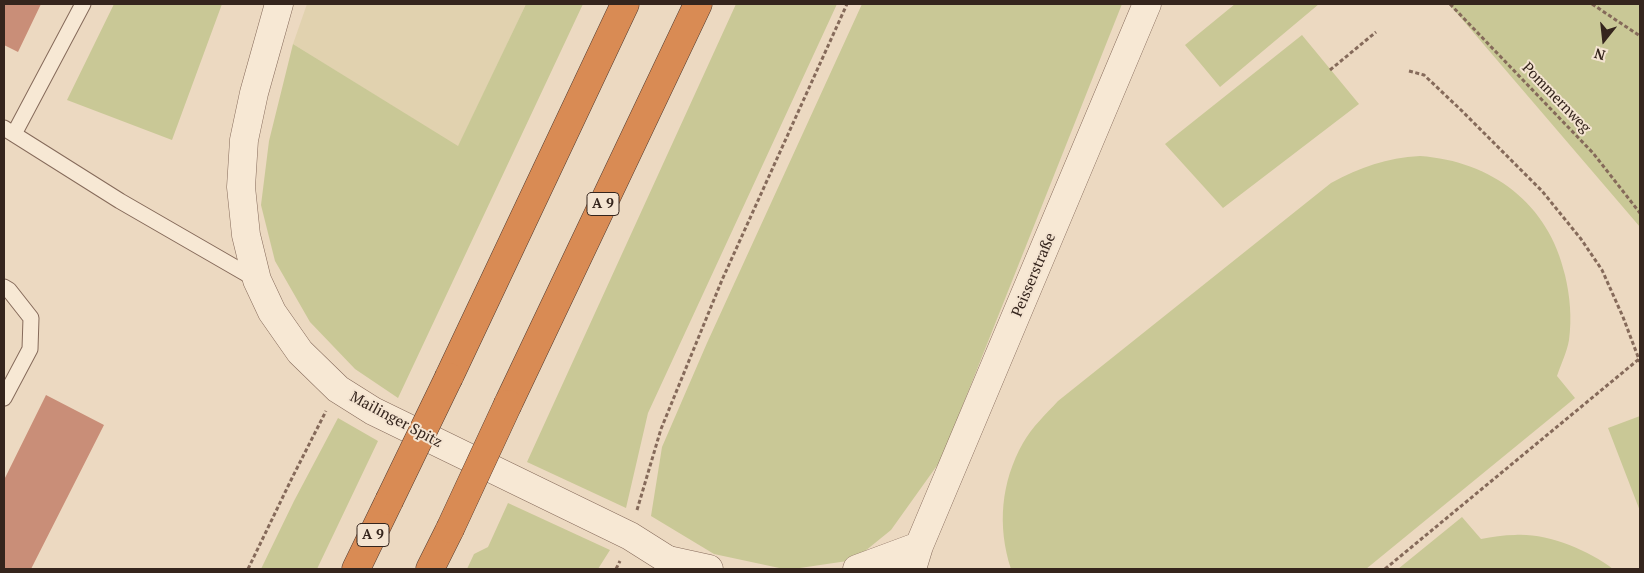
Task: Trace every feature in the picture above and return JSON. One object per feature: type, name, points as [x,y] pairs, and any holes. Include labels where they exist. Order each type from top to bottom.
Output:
[{"type":"highway","name":"A 9","points":[[356,569],[625,4]]},
{"type":"highway","name":"A 9","points":[[430,569],[698,4]]},
{"type":"street","name":"Mailinger Spitz","points":[[279,4],[254,93],[244,140],[241,187],[246,235],[257,280],[272,312],[300,352],[338,389],[373,411],[531,490],[630,536],[673,565]]},
{"type":"street","name":"Peisserstraße","points":[[898,569],[916,558],[1147,4]]},
{"type":"street","points":[[857,569],[916,558]]},
{"type":"street","points":[[673,565],[709,569]]},
{"type":"lane","points":[[83,4],[9,131],[120,201],[257,280]]},
{"type":"lane","points":[[4,287],[9,290],[31,318],[30,349],[4,398]]},
{"type":"path","points":[[630,536],[660,429],[722,280],[847,4]]},
{"type":"path","name":"Pommernweg","points":[[1450,4],[1593,153],[1640,213]]},
{"type":"path","points":[[1592,4],[1640,36]]},
{"type":"path","points":[[1330,70],[1376,32]]},
{"type":"path","points":[[1385,569],[1640,361],[1602,270],[1581,239],[1542,190],[1424,75],[1409,71]]},
{"type":"path","points":[[248,569],[338,389]]},
{"type":"shaded area","points":[[114,4],[222,4],[172,140],[67,100]]},
{"type":"shaded area","points":[[307,4],[526,4],[458,147],[293,44]]},
{"type":"shaded area","points":[[526,4],[583,4],[398,398],[355,369],[310,322],[275,261],[261,205],[269,141],[293,44],[458,146]]},
{"type":"shaded area","points":[[736,4],[837,4],[648,413],[626,508],[527,462]]},
{"type":"shaded area","points":[[862,4],[1122,4],[941,460],[891,530],[854,560],[784,569],[714,554],[651,516],[662,447],[707,343]]},
{"type":"shaded area","points":[[1235,4],[1319,4],[1220,87],[1185,45]]},
{"type":"shaded area","points":[[1449,4],[1640,4],[1640,227]]},
{"type":"shaded area","points":[[1302,35],[1359,104],[1223,208],[1165,144]]},
{"type":"shaded area","points":[[1420,156],[1446,160],[1471,167],[1493,177],[1514,191],[1531,207],[1546,227],[1557,250],[1565,275],[1570,307],[1569,340],[1557,376],[1575,398],[1366,569],[1011,569],[1004,537],[1003,521],[1006,489],[1010,473],[1027,437],[1058,401],[1331,183],[1374,164]]},
{"type":"shaded area","points":[[1640,416],[1640,511],[1608,428]]},
{"type":"shaded area","points":[[338,418],[378,441],[317,569],[261,569],[294,501]]},
{"type":"shaded area","points":[[508,503],[610,550],[598,569],[467,569],[474,554],[488,547]]},
{"type":"shaded area","points":[[1462,517],[1481,539],[1511,535],[1540,537],[1579,549],[1613,569],[1398,569]]},
{"type":"building","points":[[4,4],[41,4],[18,52],[4,45]]},
{"type":"building","points":[[46,395],[104,425],[31,569],[4,569],[4,480]]}]
